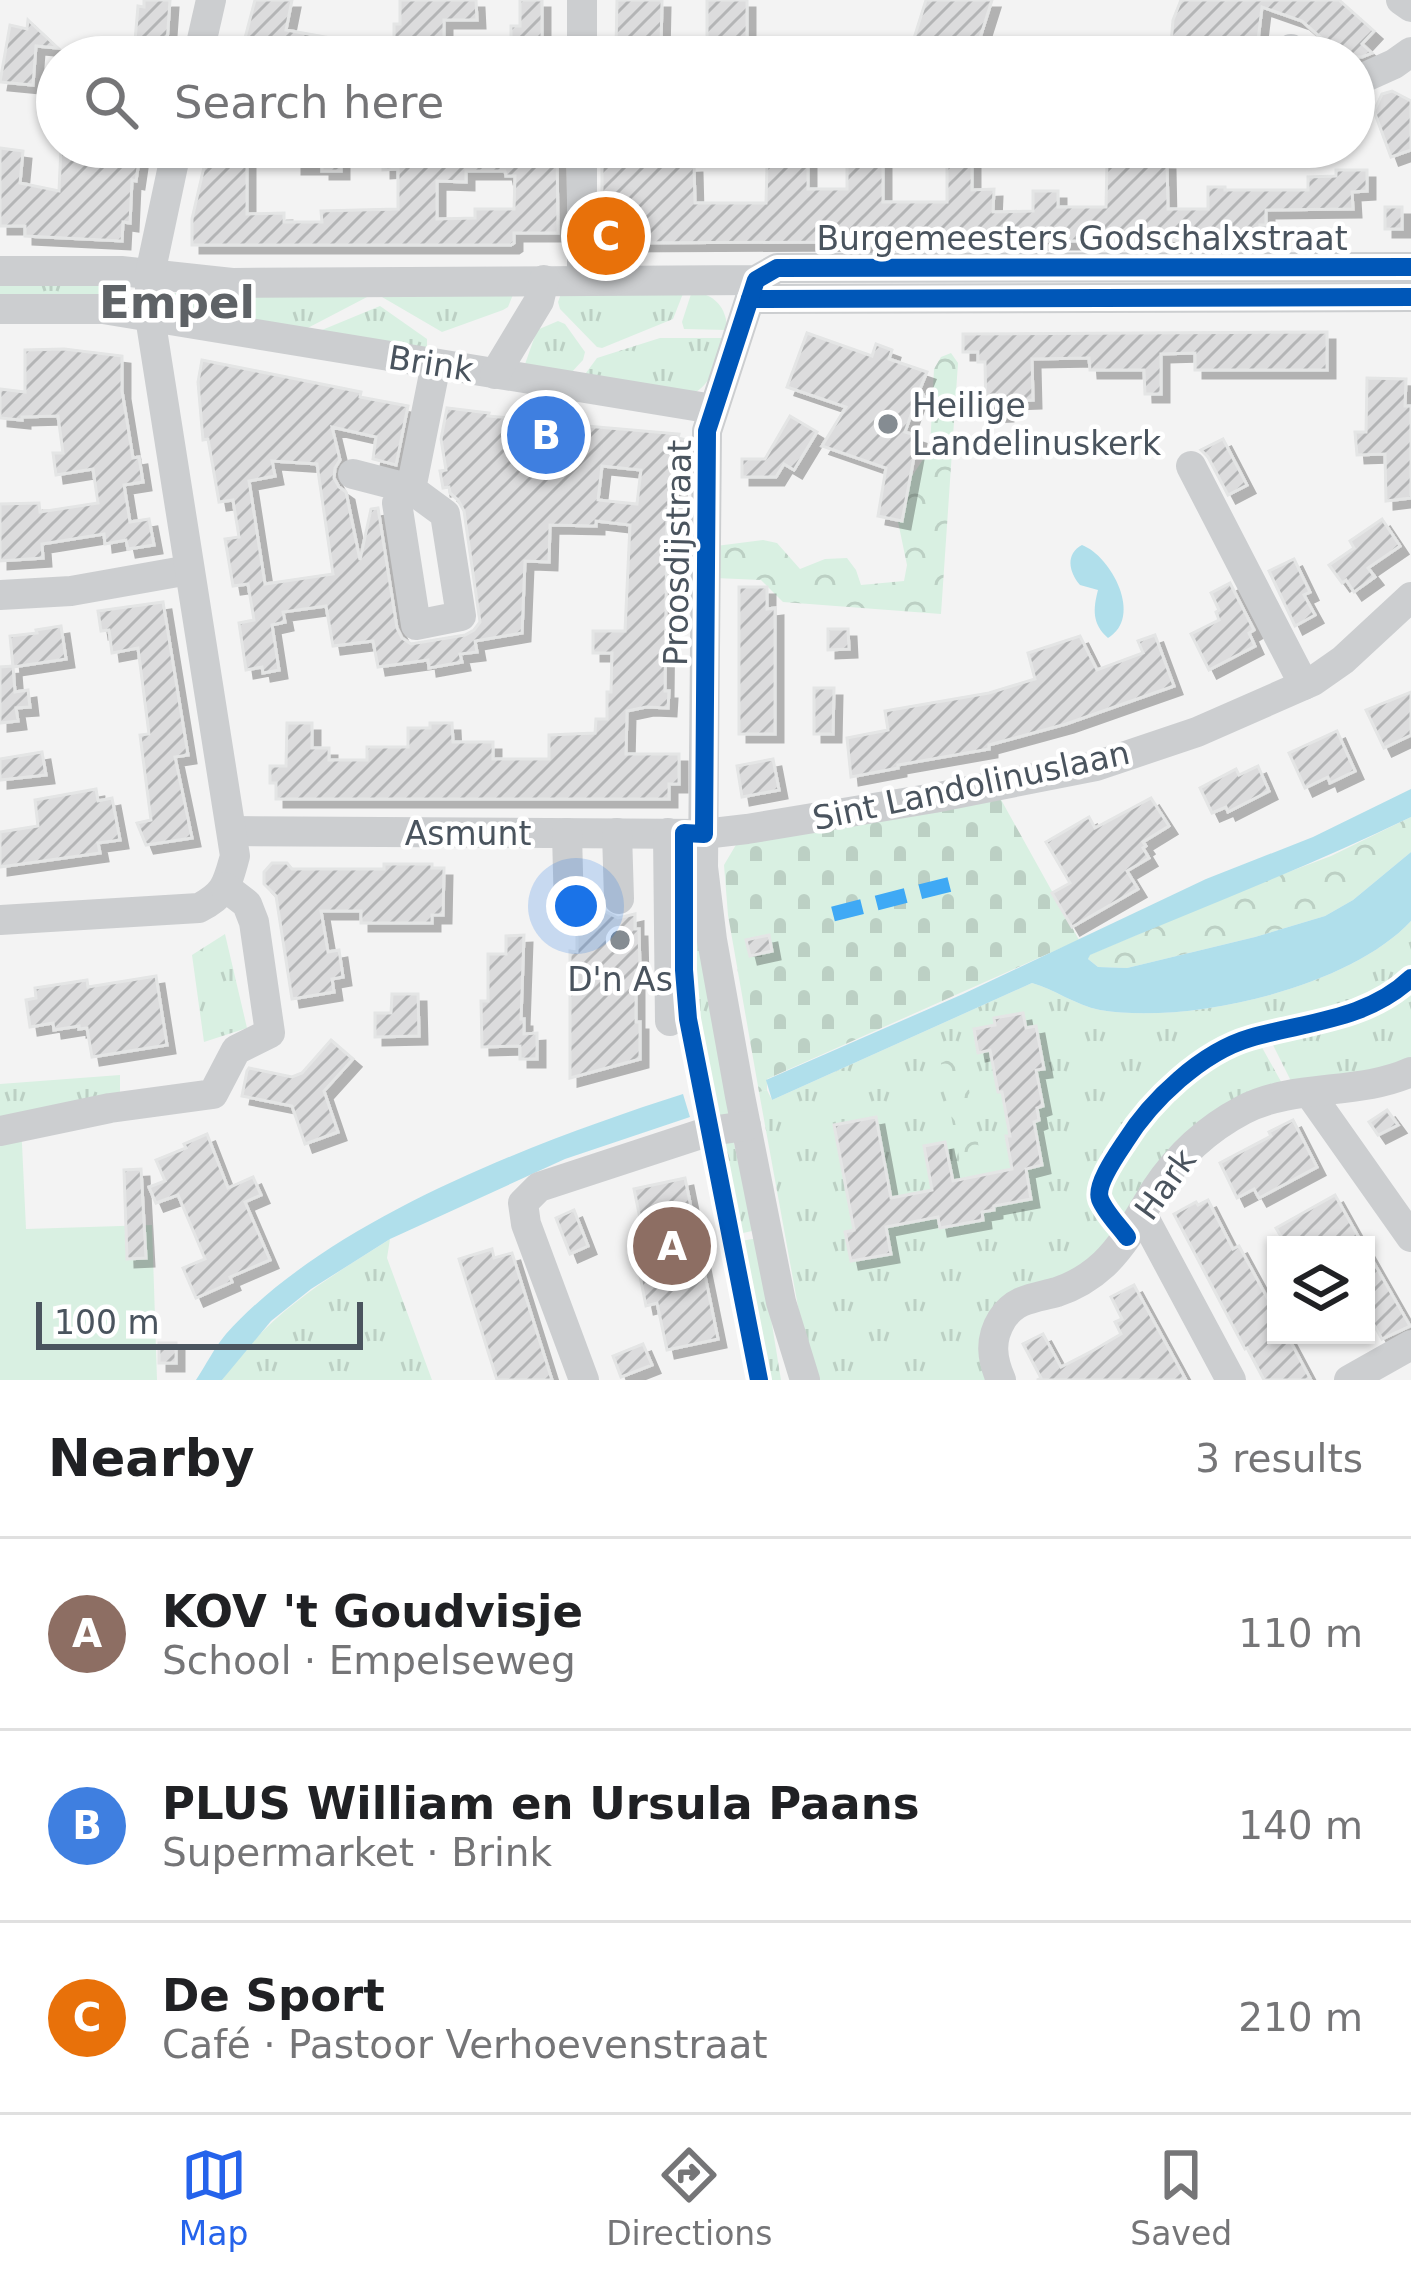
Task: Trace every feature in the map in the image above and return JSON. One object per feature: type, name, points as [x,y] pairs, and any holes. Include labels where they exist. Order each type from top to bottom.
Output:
[{"type":"street","points":[[203,36],[211,0]]},
{"type":"street","points":[[582,0],[582,36]]},
{"type":"street","points":[[1401,0],[1411,8]]},
{"type":"street","points":[[1375,73],[1411,52]]},
{"type":"street","points":[[0,920],[199,908],[217,899],[235,856],[150,316],[150,274],[173,168]]},
{"type":"street","points":[[582,168],[582,280]]},
{"type":"street","name":"Burgemeesters Godschalxstraat","points":[[0,271],[121,271],[232,283],[582,280],[753,290],[777,268],[1121,281],[1411,267]]},
{"type":"street","points":[[495,374],[539,301],[544,280]]},
{"type":"street","name":"Burgemeesters Godschalxstraat","points":[[1121,281],[1288,303],[1411,297]]},
{"type":"street","name":"Proosdijstraat","points":[[753,290],[713,410],[707,443],[703,867],[743,1111],[782,1302]]},
{"type":"street","points":[[0,309],[104,309],[150,316]]},
{"type":"street","name":"Brink","points":[[150,316],[713,410]]},
{"type":"street","points":[[353,474],[411,489],[436,364]]},
{"type":"street","points":[[1191,466],[1304,685]]},
{"type":"street","points":[[0,595],[71,591],[189,569]]},
{"type":"street","name":"Sint Landolinuslaan","points":[[704,834],[934,798],[1096,766],[1197,732],[1304,685],[1343,659],[1411,597]]},
{"type":"street","name":"Asmunt","points":[[232,831],[704,834]]},
{"type":"street","points":[[567,833],[569,912]]},
{"type":"street","points":[[617,833],[619,899]]},
{"type":"street","points":[[668,833],[670,1021]]},
{"type":"street","points":[[0,1131],[110,1108],[213,1094],[236,1050],[270,1033],[254,922],[247,904],[225,887]]},
{"type":"street","name":"Hark","points":[[1001,1380],[992,1343],[1002,1320],[1032,1295],[1055,1293],[1082,1281],[1106,1262],[1159,1185],[1201,1136],[1248,1107],[1294,1094],[1377,1083],[1411,1072]]},
{"type":"street","points":[[1310,1094],[1411,1237]]},
{"type":"street","points":[[584,1380],[526,1224],[523,1203],[539,1187],[710,1131],[743,1111]]},
{"type":"street","points":[[1142,1214],[1231,1380]]},
{"type":"street","points":[[782,1302],[789,1380]]},
{"type":"street","points":[[782,1302],[805,1380]]},
{"type":"street","points":[[1349,1380],[1411,1346]]},
{"type":"green space","points":[[0,278],[101,278],[100,302],[0,302]]},
{"type":"green space","points":[[562,291],[684,291],[673,319],[602,348],[560,309]]},
{"type":"green space","points":[[692,291],[718,303],[727,330],[684,329]]},
{"type":"green space","points":[[514,292],[503,310],[442,332],[382,297]]},
{"type":"green space","points":[[170,293],[218,293],[200,316],[166,310],[160,297]]},
{"type":"green space","points":[[238,293],[369,296],[300,332],[211,317]]},
{"type":"green space","points":[[380,306],[427,339],[427,352],[322,330]]},
{"type":"green space","points":[[558,321],[585,352],[583,360],[569,375],[524,367],[537,330]]},
{"type":"green space","points":[[660,338],[725,338],[711,375],[696,392],[583,377],[597,358]]},
{"type":"green space","points":[[951,353],[958,363],[941,614],[783,602],[761,580],[715,578],[716,546],[763,540],[777,543],[800,569],[825,559],[847,558],[861,585],[904,581],[907,565],[896,512],[898,497],[930,449],[934,369],[941,357]]},
{"type":"green space","points":[[999,796],[1079,940],[767,1079],[767,1090],[759,1092],[728,915],[724,865],[737,843]]},
{"type":"green space","points":[[1411,817],[1411,852],[1353,900],[1325,916],[1127,968],[1098,967],[1088,959],[1331,856]]},
{"type":"green space","points":[[689,854],[733,1114],[714,1122],[691,988]]},
{"type":"green space","points":[[1411,921],[1411,972],[1394,986],[1337,1013],[1254,1033],[1284,1087],[1123,1224],[1103,1194],[1115,1164],[1156,1106],[1226,1053],[1219,1048],[1150,1099],[1107,1160],[1094,1195],[1117,1231],[1075,1273],[1029,1286],[992,1380],[815,1380],[759,1092],[767,1090],[772,1100],[1032,983],[1100,1010],[1177,1012],[1221,1006],[1309,983],[1383,945]]},
{"type":"green space","points":[[225,934],[247,1028],[204,1042],[192,955]]},
{"type":"green space","points":[[1411,985],[1411,1060],[1398,1067],[1293,1085],[1270,1039],[1336,1025]]},
{"type":"green space","points":[[959,1055],[965,1066],[989,1208],[970,1214],[941,1063]]},
{"type":"green space","points":[[120,1075],[120,1100],[21,1126],[22,1144],[0,1144],[0,1084]]},
{"type":"green space","points":[[717,1140],[733,1140],[756,1230],[739,1234],[735,1229]]},
{"type":"green space","points":[[0,1144],[22,1144],[26,1229],[152,1225],[157,1380],[0,1380]]},
{"type":"green space","points":[[758,1238],[781,1380],[766,1380],[738,1245]]},
{"type":"green space","points":[[390,1239],[387,1258],[432,1380],[222,1380],[278,1317]]},
{"type":"water","points":[[1082,545],[1103,561],[1123,602],[1118,628],[1108,638],[1095,616],[1098,590],[1080,585],[1071,569],[1073,553]]},
{"type":"water","points":[[1411,789],[1411,817],[1088,959],[1098,967],[1127,968],[1325,916],[1353,900],[1411,852],[1411,921],[1349,965],[1265,996],[1177,1012],[1100,1010],[1032,983],[772,1100],[766,1080]]},
{"type":"water","points":[[683,1094],[690,1117],[565,1159],[390,1239],[311,1289],[271,1321],[222,1380],[196,1380],[226,1334],[269,1293],[378,1220],[502,1160]]},
{"type":"building","points":[[144,0],[170,0],[167,36],[135,36],[138,6],[144,7]]},
{"type":"building","points":[[255,0],[292,0],[286,30],[319,36],[246,36]]},
{"type":"building","points":[[400,0],[476,0],[477,20],[444,20],[444,36],[394,36],[394,24],[400,24]]},
{"type":"building","points":[[520,0],[542,0],[542,36],[511,36],[511,26],[520,26]]},
{"type":"building","points":[[617,0],[662,0],[661,36],[616,36]]},
{"type":"building","points":[[707,0],[747,0],[747,36],[707,36]]},
{"type":"building","points":[[926,0],[992,0],[981,36],[915,36]]},
{"type":"building","points":[[1181,0],[1339,0],[1374,31],[1369,36],[1319,36],[1302,21],[1262,7],[1259,36],[1172,36]]},
{"type":"building","points":[[28,20],[45,36],[36,36],[33,85],[0,82],[10,25],[27,29]]},
{"type":"building","points":[[1392,91],[1411,101],[1411,150],[1391,157],[1375,114],[1382,94]]},
{"type":"building","points":[[0,148],[23,151],[20,183],[59,191],[60,168],[138,168],[136,181],[132,180],[130,223],[123,222],[122,241],[25,236],[25,226],[0,226]]},
{"type":"building","points":[[204,168],[247,168],[247,214],[284,213],[284,222],[322,222],[321,211],[398,209],[398,169],[383,168],[557,168],[558,233],[514,233],[511,245],[192,245],[192,219]],"holes":[[[466,171],[505,171],[506,176],[515,176],[514,209],[475,209],[475,218],[437,219],[437,181],[466,182]]]},
{"type":"building","points":[[602,168],[694,168],[695,203],[766,203],[767,168],[808,168],[808,189],[847,189],[847,168],[883,168],[883,202],[947,202],[947,168],[972,168],[972,190],[994,189],[993,212],[1033,211],[1033,191],[1058,191],[1058,207],[1106,207],[1107,168],[1167,168],[1168,209],[1208,209],[1208,187],[1308,190],[1308,177],[1336,176],[1336,170],[1367,170],[1367,191],[1352,192],[1353,209],[1266,210],[1260,240],[876,245],[607,243],[602,238]]},
{"type":"building","points":[[1385,207],[1402,207],[1402,229],[1385,229]]},
{"type":"building","points":[[1327,332],[1327,370],[1195,370],[1195,353],[1161,354],[1161,394],[1145,394],[1144,370],[1090,370],[1089,358],[1032,359],[1033,400],[1005,401],[1005,413],[986,414],[985,362],[978,362],[978,352],[963,352],[963,334]]},
{"type":"building","name":"Heilige Landelinuskerk","points":[[807,333],[872,356],[876,344],[892,350],[889,359],[927,372],[920,389],[924,396],[917,398],[905,432],[918,436],[902,521],[878,516],[886,468],[822,446],[846,407],[787,387]]},
{"type":"building","points":[[25,350],[122,356],[122,391],[133,458],[139,457],[143,482],[124,485],[130,522],[149,519],[154,545],[128,549],[126,540],[105,544],[104,534],[42,544],[43,558],[0,561],[0,504],[39,503],[40,512],[98,503],[93,469],[56,475],[53,453],[63,453],[58,416],[0,418],[0,389],[25,392]]},
{"type":"building","points":[[202,360],[408,406],[396,465],[373,459],[376,437],[332,427],[340,460],[334,478],[346,492],[360,560],[371,509],[378,508],[397,628],[411,644],[465,635],[480,622],[464,511],[449,487],[443,488],[440,471],[446,470],[441,439],[447,408],[679,434],[678,438],[686,440],[686,475],[680,474],[675,516],[667,515],[668,708],[627,711],[626,754],[679,754],[679,784],[669,784],[669,799],[276,799],[270,766],[286,766],[287,723],[312,723],[312,748],[329,748],[329,760],[367,760],[367,747],[408,747],[408,728],[430,728],[430,723],[452,723],[453,742],[493,742],[493,759],[549,759],[549,735],[595,733],[596,719],[607,719],[612,653],[593,653],[593,631],[625,631],[630,525],[596,521],[596,526],[550,525],[549,562],[525,561],[522,633],[475,641],[477,652],[460,654],[462,662],[429,668],[428,660],[378,667],[373,641],[333,646],[326,606],[283,612],[285,622],[272,625],[279,670],[246,670],[239,623],[254,620],[248,584],[233,586],[225,539],[239,537],[233,500],[219,502],[208,439],[203,440],[198,382]],"holes":[[[272,461],[317,464],[333,574],[265,584],[249,481],[275,476]],[[602,466],[641,470],[637,504],[598,500]]]},
{"type":"building","points":[[1367,378],[1406,379],[1405,406],[1411,406],[1411,498],[1386,501],[1385,454],[1357,455],[1355,432],[1366,432]]},
{"type":"building","points":[[790,416],[817,432],[794,470],[784,464],[776,477],[742,477],[742,459],[765,459]]},
{"type":"building","points":[[1223,439],[1247,485],[1228,495],[1201,450]]},
{"type":"building","points":[[1382,519],[1400,546],[1368,568],[1375,577],[1354,592],[1329,565],[1354,548],[1350,541]]},
{"type":"building","points":[[1294,559],[1315,615],[1295,626],[1269,571]]},
{"type":"building","points":[[1230,583],[1254,630],[1249,633],[1255,646],[1209,670],[1191,634],[1219,620],[1211,593]]},
{"type":"building","points":[[739,587],[767,587],[767,609],[775,608],[775,734],[739,734]]},
{"type":"building","points":[[163,602],[188,755],[175,757],[192,838],[146,845],[137,823],[151,820],[140,735],[149,734],[138,648],[112,653],[109,630],[101,631],[98,611]]},
{"type":"building","points":[[61,626],[66,659],[13,667],[10,636]]},
{"type":"building","points":[[828,629],[848,629],[849,649],[828,650]]},
{"type":"building","points":[[1155,635],[1174,686],[989,745],[989,749],[851,777],[847,738],[888,730],[885,711],[989,693],[1035,679],[1028,653],[1080,636],[1097,670],[1143,653],[1138,641]]},
{"type":"building","points":[[13,666],[15,692],[28,690],[30,707],[16,708],[18,721],[0,723],[0,667]]},
{"type":"building","points":[[814,688],[834,688],[833,734],[814,734]]},
{"type":"building","points":[[1411,692],[1411,735],[1384,748],[1366,710]]},
{"type":"building","points":[[1337,731],[1355,771],[1305,788],[1289,753]]},
{"type":"building","points":[[42,752],[46,775],[0,780],[0,759]]},
{"type":"building","points":[[773,759],[779,790],[742,797],[737,766]]},
{"type":"building","points":[[1258,766],[1269,791],[1228,812],[1226,807],[1212,813],[1200,788],[1236,769],[1239,775]]},
{"type":"building","points":[[96,789],[98,801],[112,798],[120,840],[98,843],[100,853],[0,867],[0,832],[38,826],[35,800]]},
{"type":"building","points":[[1151,798],[1169,826],[1143,842],[1149,858],[1127,871],[1138,889],[1072,927],[1052,893],[1070,883],[1046,842],[1089,817],[1095,828]]},
{"type":"building","points":[[272,863],[287,863],[292,869],[432,864],[432,868],[444,868],[443,915],[432,915],[432,923],[361,923],[361,911],[321,911],[328,952],[339,950],[343,977],[332,979],[334,992],[292,999],[276,896],[264,884],[264,872]]},
{"type":"building","points":[[588,912],[618,918],[635,914],[640,1059],[570,1078],[570,951],[577,952],[577,929]]},
{"type":"building","points":[[524,935],[521,1019],[524,1034],[537,1033],[537,1059],[520,1059],[520,1046],[482,1047],[481,1001],[488,1001],[488,954],[506,954],[506,936]]},
{"type":"building","points":[[769,935],[772,951],[750,956],[746,940]]},
{"type":"building","points":[[156,976],[167,1045],[92,1057],[87,1028],[54,1030],[53,1023],[30,1027],[26,1000],[36,998],[35,988],[87,980],[88,987]]},
{"type":"building","points":[[392,994],[418,994],[419,1036],[375,1037],[375,1013],[391,1013]]},
{"type":"building","points":[[1023,1013],[1026,1028],[1036,1026],[1044,1069],[1036,1070],[1043,1106],[1037,1108],[1039,1120],[1034,1122],[1042,1165],[1026,1169],[1031,1199],[994,1206],[982,1212],[983,1220],[940,1228],[938,1217],[886,1227],[891,1254],[851,1261],[845,1232],[854,1230],[834,1125],[876,1117],[891,1198],[932,1190],[924,1146],[945,1142],[953,1181],[1012,1169],[1002,1092],[998,1092],[990,1050],[978,1053],[974,1029],[995,1025],[994,1018]]},
{"type":"building","points":[[331,1040],[353,1059],[324,1091],[338,1132],[305,1144],[292,1106],[242,1096],[247,1071],[292,1077],[302,1073]]},
{"type":"building","points":[[1387,1110],[1398,1125],[1378,1135],[1369,1122]]},
{"type":"building","points":[[1293,1120],[1317,1167],[1259,1198],[1254,1189],[1237,1198],[1220,1163]]},
{"type":"building","points":[[207,1134],[228,1188],[253,1177],[261,1195],[245,1202],[270,1260],[196,1298],[183,1268],[205,1259],[178,1195],[156,1203],[149,1187],[165,1181],[156,1160]]},
{"type":"building","points":[[141,1169],[146,1258],[127,1259],[124,1170]]},
{"type":"building","points":[[685,1178],[718,1339],[667,1350],[657,1303],[646,1306],[640,1276],[651,1273],[634,1189]]},
{"type":"building","points":[[1335,1195],[1358,1236],[1281,1236],[1276,1228]]},
{"type":"building","points":[[1208,1200],[1233,1249],[1239,1246],[1267,1297],[1267,1344],[1292,1344],[1311,1380],[1264,1380],[1174,1214]]},
{"type":"building","points":[[574,1210],[588,1246],[570,1254],[556,1218]]},
{"type":"building","points":[[492,1249],[494,1258],[512,1253],[552,1380],[497,1380],[459,1259]]},
{"type":"building","points":[[1375,1265],[1410,1326],[1382,1339],[1375,1327]]},
{"type":"building","points":[[1134,1285],[1186,1380],[1037,1380],[1041,1378],[1023,1344],[1043,1334],[1061,1367],[1094,1350],[1121,1334],[1115,1322],[1122,1319],[1111,1297]]},
{"type":"building","points":[[159,1343],[176,1343],[176,1363],[159,1363]]},
{"type":"building","points":[[643,1344],[652,1365],[621,1377],[613,1356]]},
{"type":"marked path","points":[[833,914],[951,884]]},
{"type":"cycle path","points":[[759,1380],[688,1019],[684,970],[684,833],[704,834],[707,431],[756,280],[777,268],[1411,267]]},
{"type":"cycle path","points":[[750,299],[1411,297]]},
{"type":"cycle path","points":[[1127,1237],[1099,1193],[1112,1162],[1163,1094],[1196,1066],[1232,1045],[1355,1011],[1411,978]]},
{"type":"place","name":"De Sport","points":[[606,236]]},
{"type":"place","name":"Heilige Landelinuskerk","points":[[888,424]]},
{"type":"place","name":"PLUS William en Ursula Paans","points":[[546,435]]},
{"type":"place","name":"D'n As","points":[[620,940]]},
{"type":"place","name":"KOV 't Goudvisje","points":[[672,1246]]},
{"type":"district","name":"Empel","points":[[177,302]]}]
